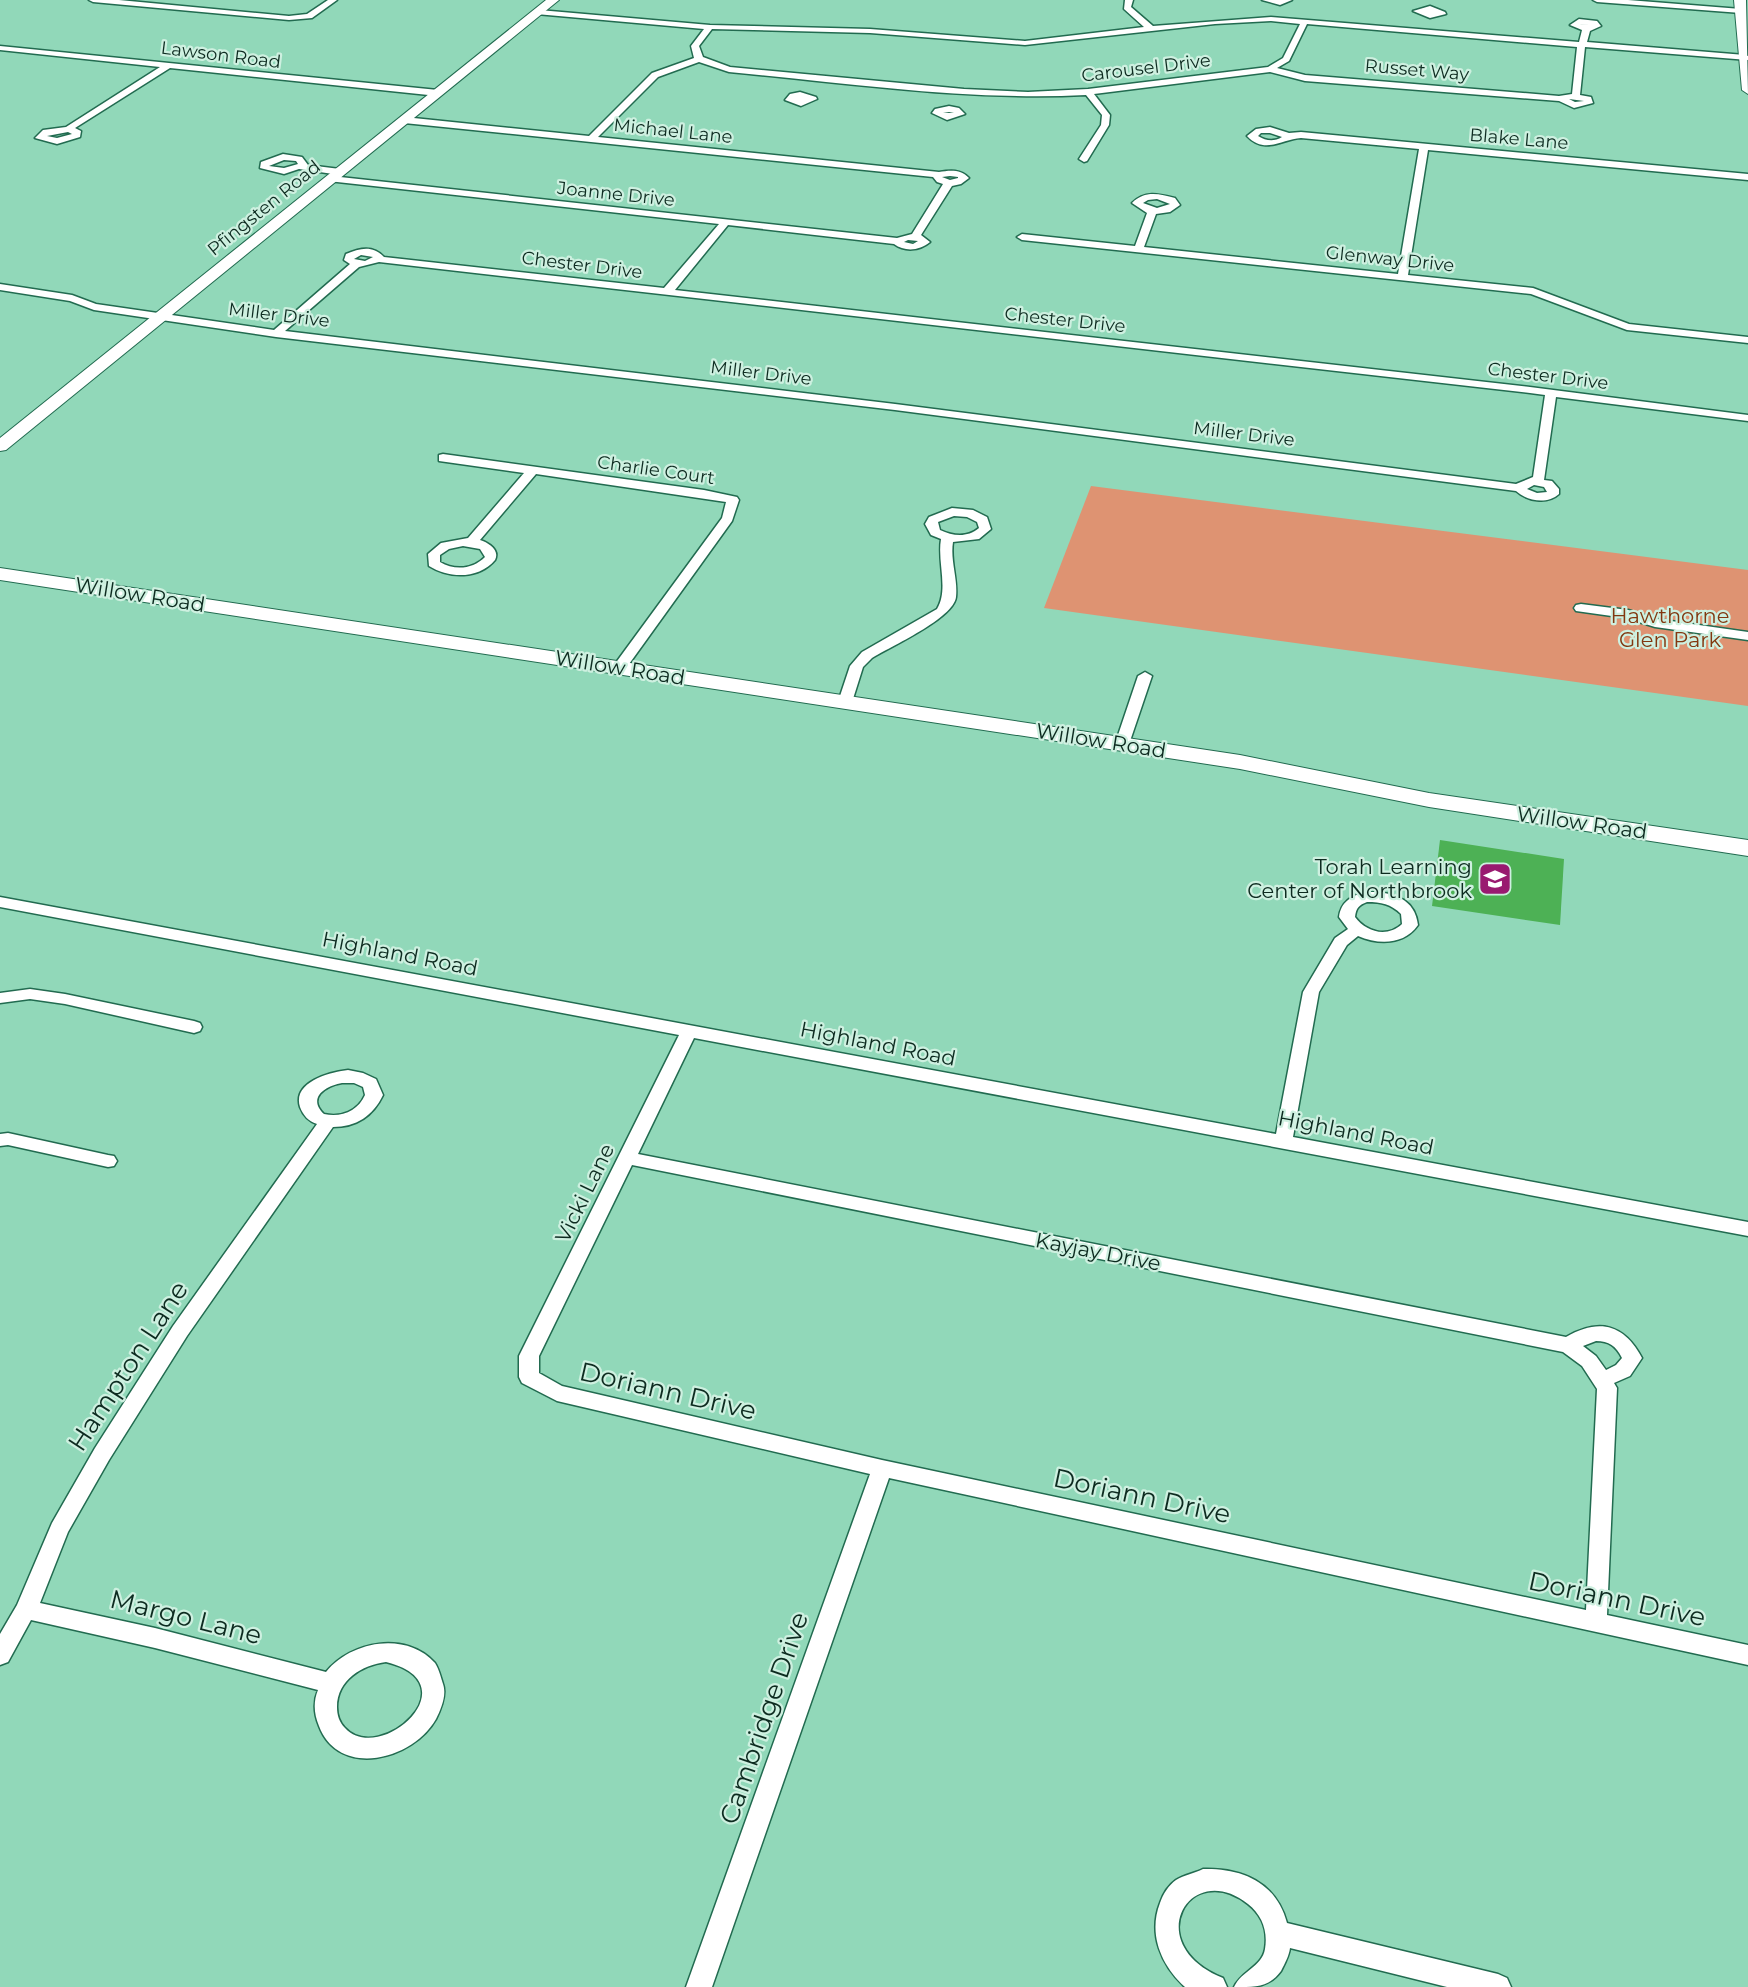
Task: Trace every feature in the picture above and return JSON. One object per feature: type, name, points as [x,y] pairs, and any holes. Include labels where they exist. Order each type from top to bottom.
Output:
[{"type":"main road","name":"Pfingsten Road","points":[[0,446],[554,0]]},
{"type":"main road","points":[[1741,6],[1748,90]]},
{"type":"main road","name":"Willow Road","points":[[0,574],[1240,762],[1429,800],[1748,848]]},
{"type":"main road","name":"Willow Road","points":[[1240,762],[1409,779],[1748,829]]},
{"type":"street","points":[[93,0],[302,18],[333,0]]},
{"type":"street","points":[[1129,0],[1127,7],[1151,29]]},
{"type":"street","points":[[1266,0],[1276,3],[1288,0]]},
{"type":"street","points":[[1597,0],[1741,6]]},
{"type":"street","points":[[1271,19],[1276,3]]},
{"type":"street","points":[[539,12],[710,27],[860,31],[1025,43],[1225,21],[1271,19],[1745,58]]},
{"type":"street","points":[[1426,31],[1430,16]]},
{"type":"street","points":[[1270,69],[1286,59],[1305,21]]},
{"type":"street","points":[[591,139],[655,75],[699,59],[695,46],[710,27]]},
{"type":"street","points":[[1576,96],[1586,28]]},
{"type":"street","name":"Lawson Road","points":[[0,48],[438,93]]},
{"type":"street","name":"Carousel Drive","points":[[699,59],[729,69],[819,79],[964,92],[1028,95],[1088,92],[1270,69]]},
{"type":"street","points":[[68,129],[169,65]]},
{"type":"street","name":"Russet Way","points":[[1270,69],[1305,78],[1561,99]]},
{"type":"street","points":[[804,95],[819,79]]},
{"type":"street","points":[[953,109],[964,92]]},
{"type":"street","points":[[1084,159],[1105,125],[1106,115],[1088,92]]},
{"type":"street","points":[[1576,96],[1588,99],[1589,103],[1574,105],[1561,99],[1576,96]]},
{"type":"street","name":"Michael Lane","points":[[404,120],[939,175],[950,172],[963,176],[961,181],[949,183]]},
{"type":"street","name":"Blake Lane","points":[[1287,136],[1301,135],[1748,177]]},
{"type":"street","points":[[1403,277],[1424,147]]},
{"type":"street","name":"Joanne Drive","points":[[300,167],[335,176],[898,241],[915,237],[949,183]]},
{"type":"street","points":[[939,175],[938,180],[949,183]]},
{"type":"street","points":[[1138,250],[1153,210]]},
{"type":"street","points":[[668,292],[726,222]]},
{"type":"street","name":"Glenway Drive","points":[[1022,237],[1533,291],[1627,327],[1748,340]]},
{"type":"street","name":"Chester Drive","points":[[276,334],[357,263],[370,263],[378,259],[1551,393],[1748,418]]},
{"type":"street","name":"Miller Drive","points":[[0,287],[72,298],[94,307],[276,334],[883,406],[1520,488],[1524,493],[1534,496],[1553,494],[1551,487],[1538,482]]},
{"type":"street","points":[[1520,488],[1528,482],[1538,482],[1551,393]]},
{"type":"street","name":"Charlie Court","points":[[443,458],[734,500],[728,518],[619,668]]},
{"type":"street","points":[[472,542],[532,471]]},
{"type":"street","points":[[845,702],[857,666],[867,654],[927,622],[942,612],[946,606],[950,599],[945,553],[948,538]]},
{"type":"street","points":[[1581,608],[1628,614],[1655,623],[1748,636]]},
{"type":"street","points":[[1122,744],[1144,676]]},
{"type":"street","name":"Highland Road","points":[[0,902],[1748,1229]]},
{"type":"street","points":[[1283,1142],[1311,992],[1341,942],[1357,929]]},
{"type":"street","points":[[0,998],[30,994],[53,997],[194,1027]]},
{"type":"street","name":"Vicki Lane","points":[[529,1377],[529,1356],[689,1031]]},
{"type":"street","name":"Hampton Lane","points":[[0,1655],[26,1609],[59,1529],[108,1444],[180,1331],[328,1121]]},
{"type":"street","points":[[0,1140],[8,1139],[108,1161]]},
{"type":"street","name":"Kayjay Drive","points":[[627,1158],[1568,1345],[1589,1361],[1607,1388],[1596,1622]]},
{"type":"street","points":[[1568,1345],[1582,1336],[1593,1334],[1621,1339],[1627,1345],[1632,1358],[1627,1367],[1619,1375],[1601,1379]]},
{"type":"street","name":"Doriann Drive","points":[[529,1377],[557,1393],[882,1468],[1748,1655]]},
{"type":"street","name":"Cambridge Drive","points":[[699,1987],[882,1468]]},
{"type":"street","name":"Margo Lane","points":[[26,1609],[155,1638],[332,1684]]},
{"type":"street","points":[[386,1652],[398,1653],[424,1666],[432,1679],[433,1701],[426,1718],[405,1738],[384,1747],[370,1749],[355,1747],[336,1735],[327,1722],[325,1704],[332,1684],[339,1673],[363,1657],[386,1652]]},
{"type":"street","points":[[1214,1987],[1191,1976],[1177,1963],[1168,1946],[1165,1928],[1168,1912],[1175,1898],[1187,1887],[1202,1881],[1218,1879],[1235,1882],[1251,1890],[1264,1902],[1274,1917],[1279,1933],[1278,1951],[1272,1967],[1261,1980],[1247,1987]]},
{"type":"street","points":[[1279,1933],[1498,1987]]},
{"type":"green space","name":"Hawthorne Glen Park","points":[[1091,486],[1748,570],[1748,706],[1044,608]]},
{"type":"building","points":[[1440,840],[1564,859],[1560,925],[1432,906]]},
{"type":"place","name":"Torah Learning Center of Northbrook","points":[[1495,879]]}]
